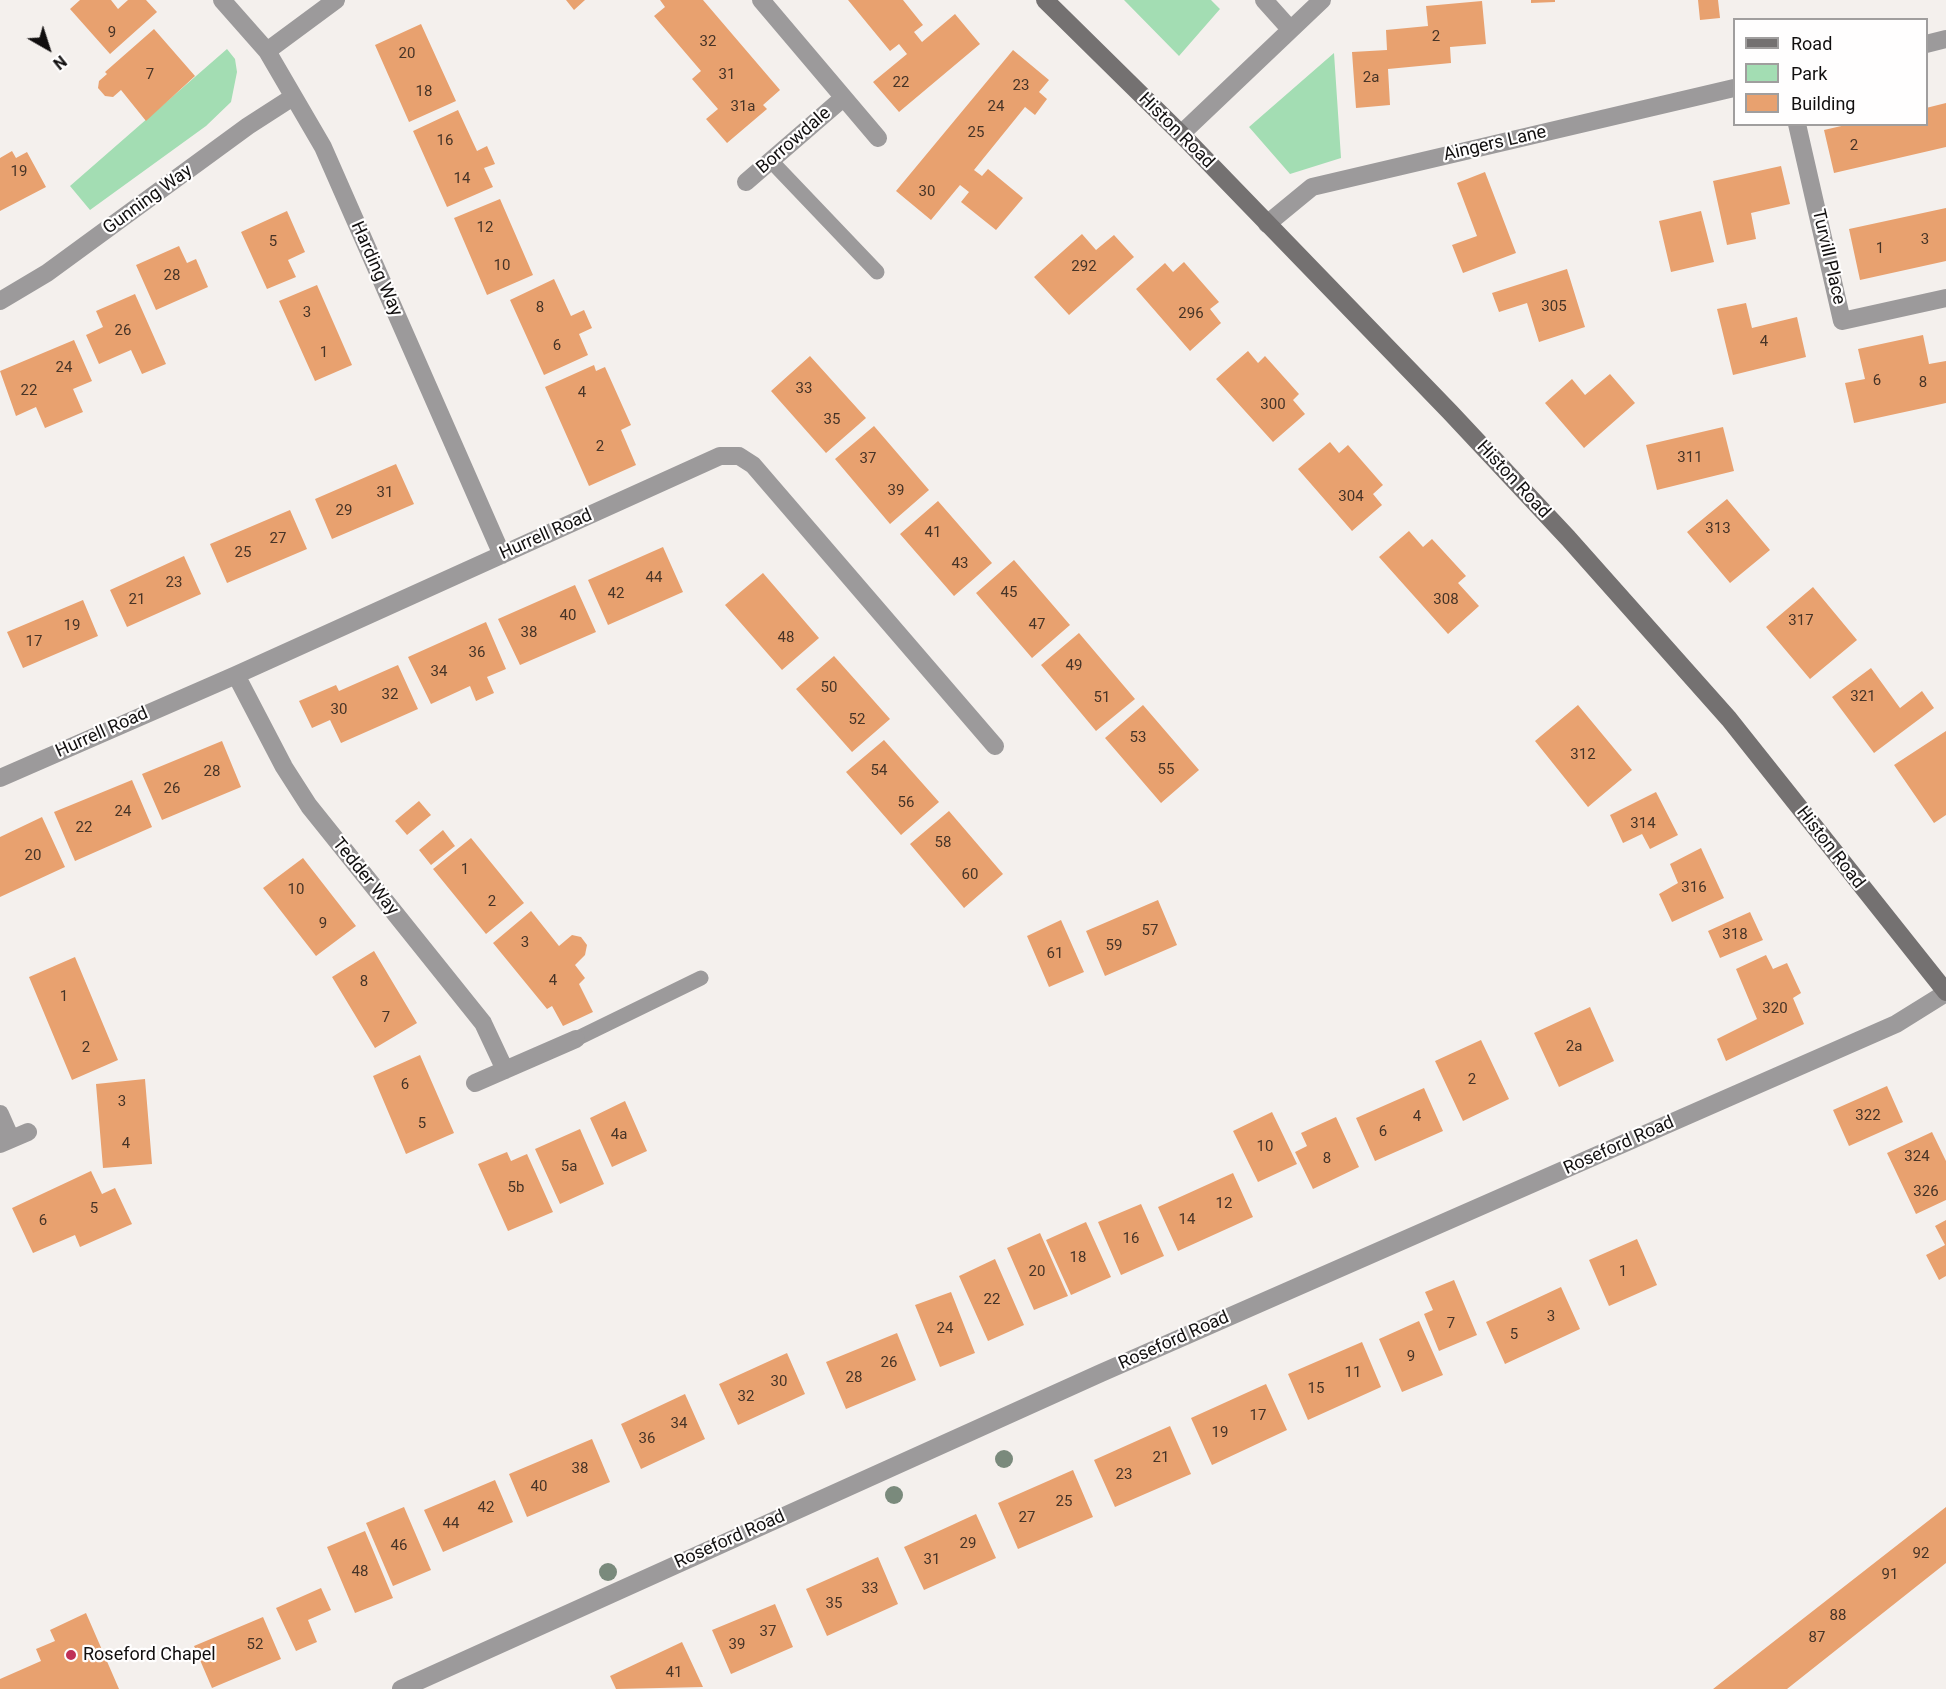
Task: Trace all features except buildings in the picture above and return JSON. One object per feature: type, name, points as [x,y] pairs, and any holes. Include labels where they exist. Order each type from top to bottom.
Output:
[{"type":"main road","name":"Histon Road","points":[[1045,0],[1181,134],[1474,437],[1729,719],[1946,992]]},
{"type":"street","name":"Harding Way","points":[[222,0],[267,51],[323,147],[502,555]]},
{"type":"street","points":[[267,51],[336,0]]},
{"type":"street","name":"Borrowdale","points":[[761,0],[878,138]]},
{"type":"street","points":[[1264,0],[1290,29]]},
{"type":"street","points":[[1181,134],[1228,92],[1322,0]]},
{"type":"street","points":[[1928,44],[1946,39]]},
{"type":"street","name":"Aingers Lane","points":[[1268,224],[1312,187],[1733,88]]},
{"type":"street","name":"Gunning Way","points":[[0,301],[47,273],[248,126],[293,97]]},
{"type":"street","name":"Borrowdale","points":[[746,182],[843,99]]},
{"type":"street","name":"Turvill Place","points":[[1797,126],[1842,321],[1946,298]]},
{"type":"street","name":"Hurrell Road","points":[[0,778],[236,675],[720,456],[738,456],[753,465],[995,746]]},
{"type":"street","name":"Tedder Way","points":[[236,675],[284,767],[309,806],[483,1023],[505,1070]]},
{"type":"street","name":"Roseford Road","points":[[401,1689],[1101,1373],[1896,1024],[1946,992]]},
{"type":"street","points":[[475,1083],[576,1039]]},
{"type":"street","points":[[0,1114],[6,1142],[28,1132]]},
{"type":"lane","points":[[772,162],[877,272]]},
{"type":"lane","points":[[576,1039],[701,978]]},
{"type":"green space","points":[[1124,0],[1211,0],[1220,9],[1179,56]]},
{"type":"green space","points":[[227,49],[235,59],[237,72],[231,102],[206,126],[90,210],[70,186]]},
{"type":"green space","points":[[1334,53],[1341,158],[1290,174],[1249,127]]},
{"type":"place","name":"Roseford Chapel","points":[[71,1655]]}]
